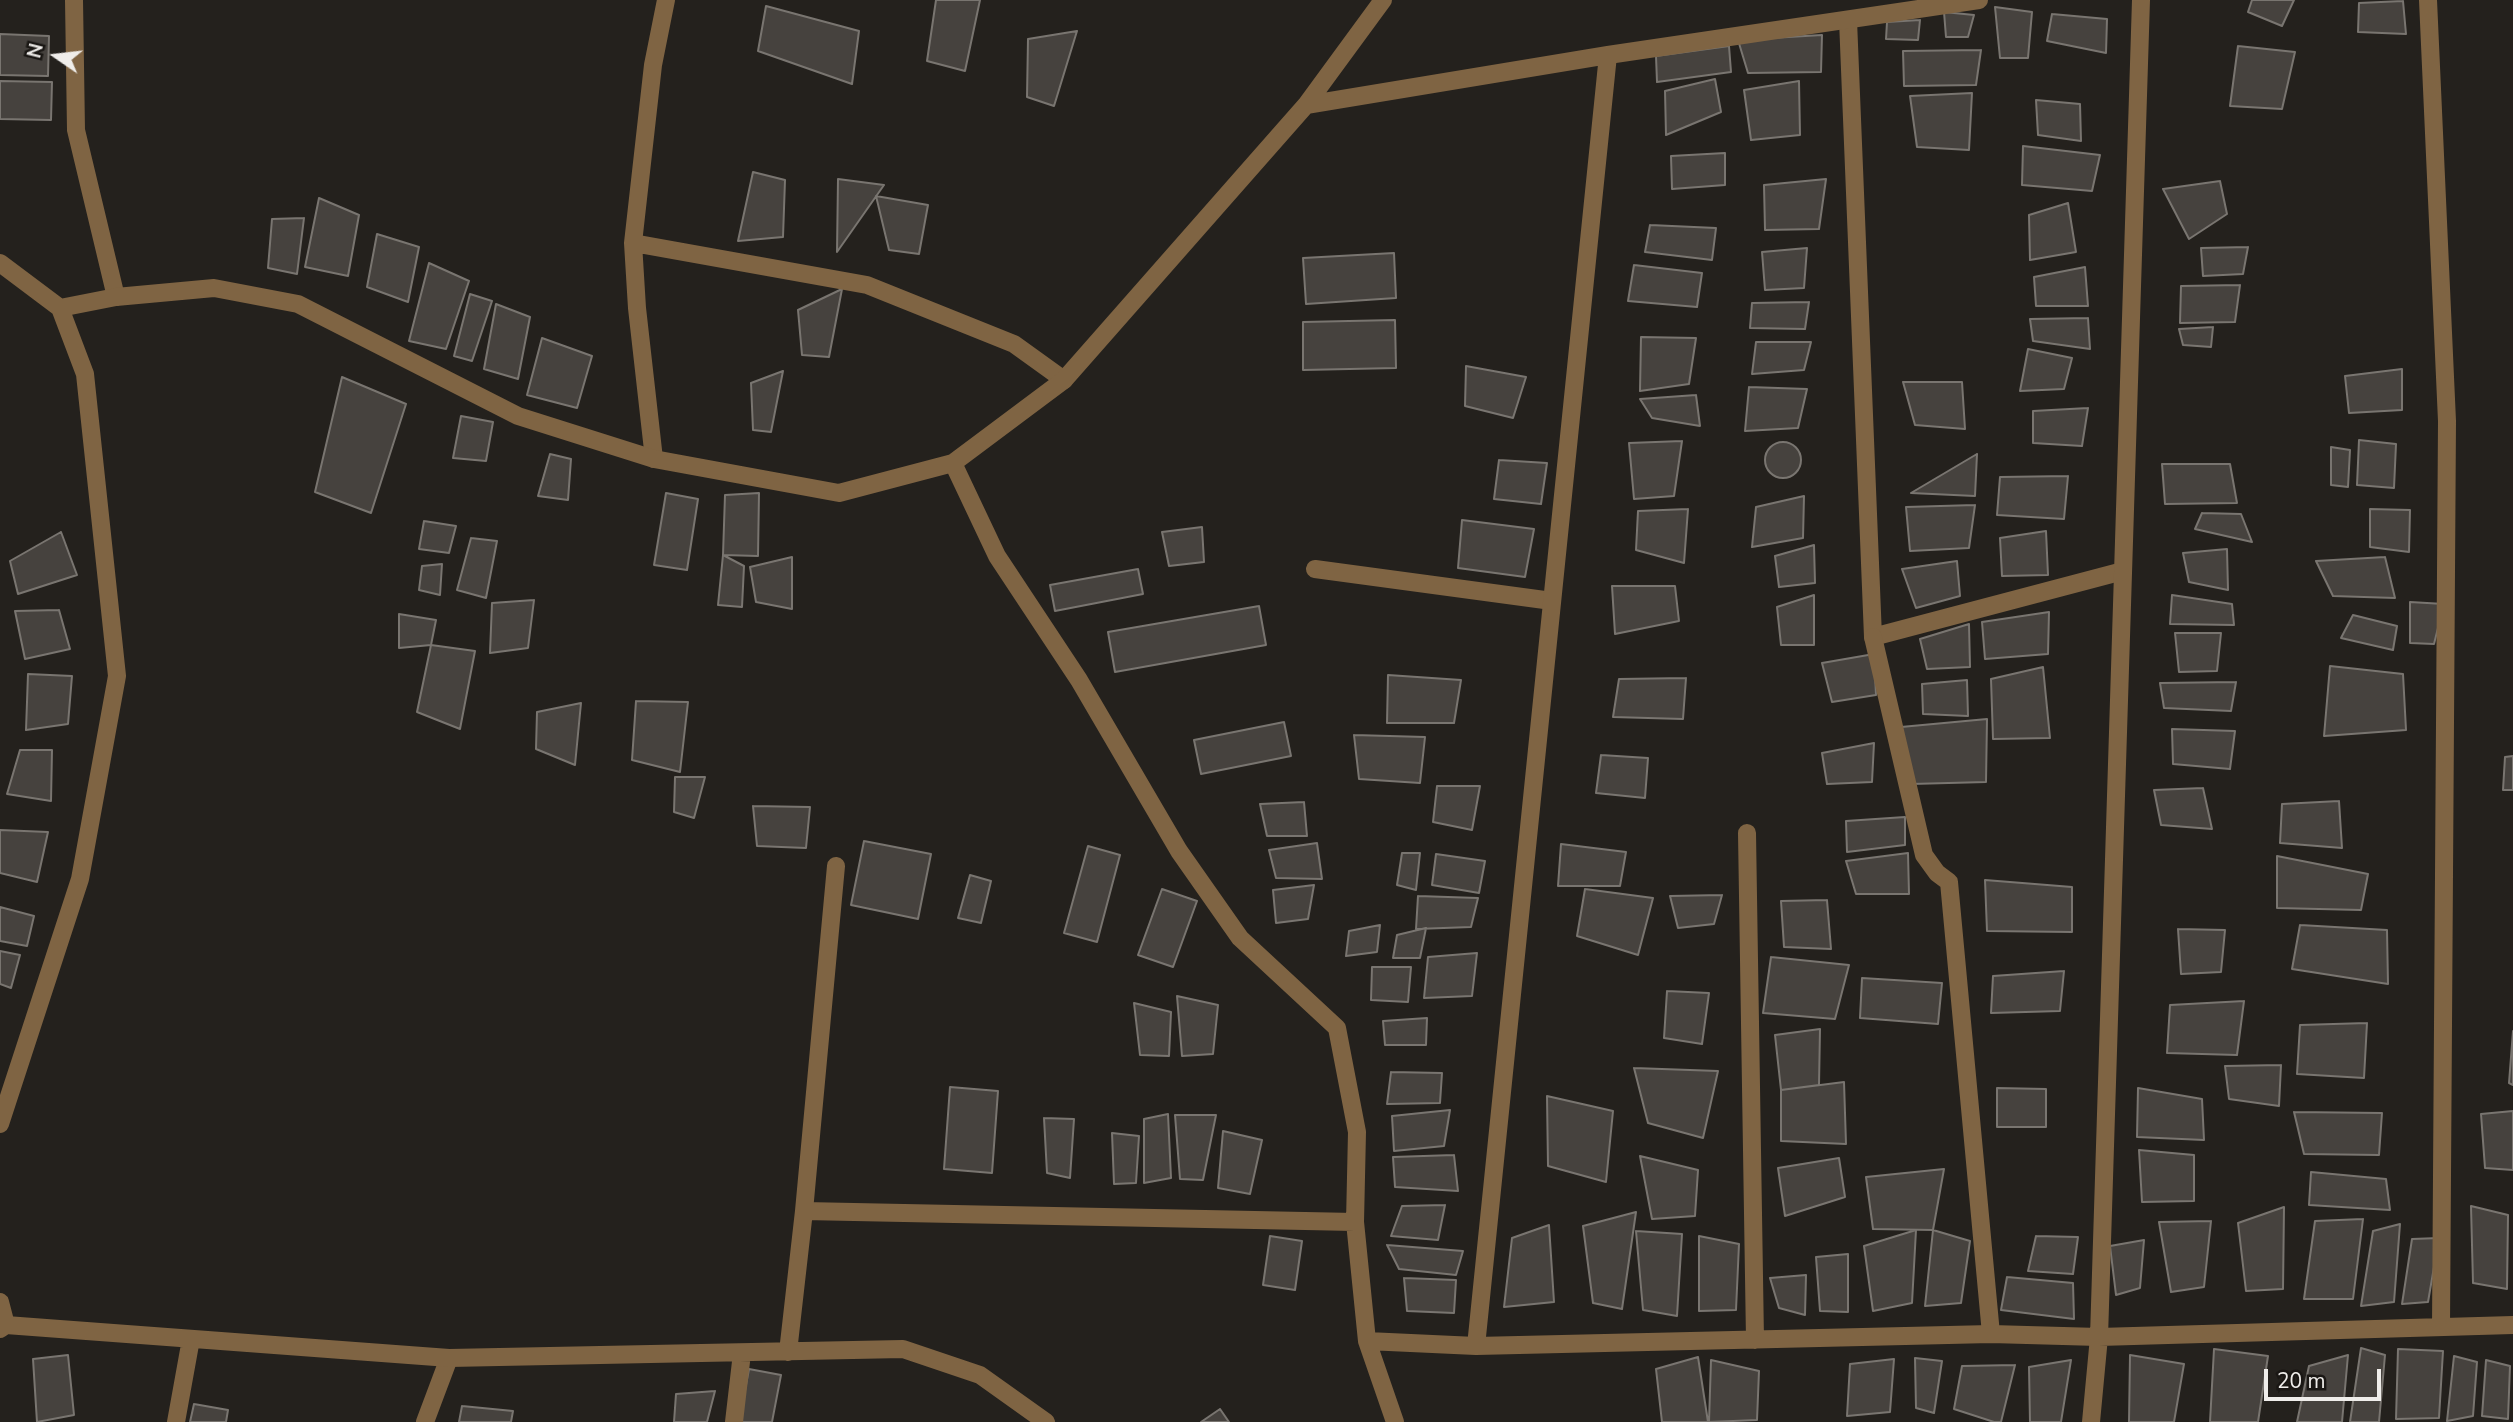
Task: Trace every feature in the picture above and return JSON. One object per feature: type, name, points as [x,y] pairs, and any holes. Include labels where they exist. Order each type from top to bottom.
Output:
[{"type":"street","points":[[74,0],[76,130],[116,297]]},
{"type":"street","points":[[654,459],[637,308],[633,243],[653,65],[666,0]]},
{"type":"street","points":[[60,308],[116,297],[214,288],[298,304],[518,416],[654,459],[839,493],[953,463],[1064,380],[1306,105],[1383,0]]},
{"type":"street","points":[[1306,105],[1608,55],[1979,0]]},
{"type":"street","points":[[2091,1422],[2099,1337],[2141,0]]},
{"type":"street","points":[[2428,0],[2447,421],[2441,1326]]},
{"type":"street","points":[[1848,20],[1873,637],[1924,855],[1937,873],[1949,882],[1991,1334]]},
{"type":"street","points":[[1476,1346],[1608,55]]},
{"type":"street","points":[[633,243],[867,285],[1014,344],[1064,380]]},
{"type":"street","points":[[0,263],[60,308],[85,374],[117,676],[80,879],[0,1124]]},
{"type":"street","points":[[953,463],[997,556],[1079,680],[1179,851],[1241,938],[1337,1028],[1357,1132],[1355,1222],[1367,1341],[1395,1422]]},
{"type":"street","points":[[1315,569],[1552,601]]},
{"type":"street","points":[[1873,637],[2123,571]]},
{"type":"street","points":[[1747,833],[1755,1339]]},
{"type":"street","points":[[788,1352],[836,866]]},
{"type":"street","points":[[804,1210],[1355,1222]]},
{"type":"street","points":[[0,1302],[3,1327],[450,1358],[903,1349],[980,1375],[1044,1421]]},
{"type":"street","points":[[1367,1341],[1476,1346],[1991,1334],[2099,1337],[2513,1325]]},
{"type":"street","points":[[176,1422],[191,1339]]},
{"type":"street","points":[[734,1422],[742,1353]]},
{"type":"street","points":[[425,1422],[450,1358]]},
{"type":"building","points":[[936,0],[980,0],[965,71],[927,61]]},
{"type":"building","points":[[2252,0],[2294,0],[2282,26],[2248,12]]},
{"type":"building","points":[[2403,1],[2406,34],[2358,32],[2359,3]]},
{"type":"building","points":[[766,6],[859,31],[852,84],[758,51]]},
{"type":"building","points":[[1995,7],[2032,12],[2028,58],[2000,58]]},
{"type":"building","points":[[1944,12],[1974,15],[1968,37],[1946,37]]},
{"type":"building","points":[[2052,14],[2107,19],[2106,53],[2047,41]]},
{"type":"building","points":[[1920,20],[1918,40],[1886,39],[1887,22]]},
{"type":"building","points":[[1077,31],[1054,106],[1027,97],[1028,39]]},
{"type":"building","points":[[0,34],[49,36],[48,76],[0,75]]},
{"type":"building","points":[[1822,35],[1821,72],[1748,73],[1738,40]]},
{"type":"building","points":[[1729,46],[1731,72],[1657,82],[1656,56]]},
{"type":"building","points":[[2238,46],[2295,52],[2282,109],[2230,106]]},
{"type":"building","points":[[1981,50],[1976,85],[1904,86],[1903,51]]},
{"type":"building","points":[[1715,79],[1721,112],[1666,135],[1665,91]]},
{"type":"building","points":[[0,81],[52,82],[51,120],[0,119]]},
{"type":"building","points":[[1799,81],[1800,135],[1751,140],[1744,90]]},
{"type":"building","points":[[1972,93],[1969,150],[1917,147],[1910,96]]},
{"type":"building","points":[[2036,100],[2080,104],[2081,141],[2038,135]]},
{"type":"building","points":[[2023,146],[2100,155],[2092,191],[2022,185]]},
{"type":"building","points":[[1725,153],[1725,185],[1672,189],[1671,156]]},
{"type":"building","points":[[753,172],[785,180],[783,237],[738,241]]},
{"type":"building","points":[[838,179],[884,185],[837,252]]},
{"type":"building","points":[[1826,179],[1819,229],[1765,230],[1764,185]]},
{"type":"building","points":[[2220,181],[2227,214],[2189,239],[2163,189]]},
{"type":"building","points":[[876,196],[928,205],[919,254],[889,250]]},
{"type":"building","points":[[319,198],[359,215],[348,276],[305,267]]},
{"type":"building","points":[[2068,203],[2076,252],[2030,260],[2029,215]]},
{"type":"building","points":[[304,218],[297,274],[268,268],[272,219]]},
{"type":"building","points":[[1650,225],[1716,228],[1712,260],[1645,252]]},
{"type":"building","points":[[377,234],[419,247],[408,302],[367,287]]},
{"type":"building","points":[[2248,247],[2243,274],[2203,276],[2201,248]]},
{"type":"building","points":[[1807,248],[1804,288],[1765,290],[1762,252]]},
{"type":"building","points":[[1394,253],[1396,298],[1306,304],[1303,258]]},
{"type":"building","points":[[429,263],[469,281],[446,349],[409,341]]},
{"type":"building","points":[[1634,265],[1702,273],[1697,307],[1628,301]]},
{"type":"building","points":[[2085,267],[2088,306],[2036,306],[2034,277]]},
{"type":"building","points":[[2240,285],[2235,322],[2180,323],[2181,286]]},
{"type":"building","points":[[842,289],[829,357],[802,355],[798,310]]},
{"type":"building","points":[[470,294],[492,301],[472,361],[454,356]]},
{"type":"building","points":[[1809,302],[1805,329],[1750,328],[1752,303]]},
{"type":"building","points":[[496,304],[530,317],[518,379],[484,369]]},
{"type":"building","points":[[2088,318],[2090,349],[2033,341],[2030,319]]},
{"type":"building","points":[[1395,320],[1396,368],[1303,370],[1303,322]]},
{"type":"building","points":[[2213,327],[2211,347],[2183,345],[2179,329]]},
{"type":"building","points":[[1641,337],[1696,338],[1689,384],[1640,391]]},
{"type":"building","points":[[542,338],[592,356],[577,408],[527,395]]},
{"type":"building","points":[[1756,342],[1811,342],[1804,370],[1752,374]]},
{"type":"building","points":[[2028,349],[2072,358],[2064,389],[2020,391]]},
{"type":"building","points":[[1466,366],[1526,377],[1513,418],[1465,406]]},
{"type":"building","points":[[2402,369],[2402,410],[2349,413],[2345,376]]},
{"type":"building","points":[[783,371],[771,432],[753,430],[751,383]]},
{"type":"building","points":[[342,377],[406,404],[371,513],[315,492]]},
{"type":"building","points":[[1903,382],[1962,382],[1965,429],[1915,425]]},
{"type":"building","points":[[1749,387],[1807,389],[1798,428],[1745,431]]},
{"type":"building","points":[[1696,395],[1700,426],[1652,418],[1640,399]]},
{"type":"building","points":[[2088,408],[2082,446],[2033,443],[2033,411]]},
{"type":"building","points":[[461,416],[493,422],[486,461],[453,458]]},
{"type":"building","points":[[2359,440],[2396,444],[2394,488],[2357,485]]},
{"type":"building","points":[[1682,441],[1674,496],[1634,499],[1629,443]]},
{"type":"building","points":[[1783,442],[1796,447],[1801,460],[1796,473],[1783,478],[1770,473],[1765,460],[1770,447]]},
{"type":"building","points":[[2331,447],[2350,450],[2348,487],[2331,485]]},
{"type":"building","points":[[550,454],[571,459],[568,500],[538,496]]},
{"type":"building","points":[[1977,454],[1975,496],[1911,493]]},
{"type":"building","points":[[1499,460],[1547,463],[1541,504],[1494,499]]},
{"type":"building","points":[[2162,464],[2230,464],[2237,503],[2165,504]]},
{"type":"building","points":[[2068,476],[2064,519],[1997,515],[2000,477]]},
{"type":"building","points":[[666,493],[698,499],[687,570],[654,565]]},
{"type":"building","points":[[759,493],[758,556],[723,555],[725,495]]},
{"type":"building","points":[[1804,496],[1803,538],[1752,547],[1756,507]]},
{"type":"building","points":[[1975,505],[1969,548],[1910,551],[1906,507]]},
{"type":"building","points":[[1688,509],[1684,563],[1636,550],[1638,511]]},
{"type":"building","points":[[2370,509],[2410,510],[2409,552],[2370,547]]},
{"type":"building","points":[[2202,513],[2241,514],[2252,542],[2195,529]]},
{"type":"building","points":[[1462,520],[1534,529],[1525,577],[1458,568]]},
{"type":"building","points":[[424,521],[456,526],[449,553],[419,549]]},
{"type":"building","points":[[1202,527],[1204,562],[1169,566],[1162,532]]},
{"type":"building","points":[[2046,531],[2048,575],[2002,576],[2000,538]]},
{"type":"building","points":[[61,532],[77,575],[18,594],[10,561]]},
{"type":"building","points":[[471,538],[497,541],[486,598],[457,590]]},
{"type":"building","points":[[1814,545],[1815,583],[1779,587],[1775,556]]},
{"type":"building","points":[[2227,549],[2228,590],[2189,582],[2183,553]]},
{"type":"building","points":[[723,555],[744,566],[742,607],[718,605]]},
{"type":"building","points":[[792,557],[792,609],[756,602],[750,567]]},
{"type":"building","points":[[2385,557],[2395,598],[2333,596],[2316,561]]},
{"type":"building","points":[[1957,561],[1960,596],[1916,608],[1902,569]]},
{"type":"building","points":[[442,564],[440,595],[419,590],[422,566]]},
{"type":"building","points":[[1138,569],[1143,594],[1055,611],[1050,585]]},
{"type":"building","points":[[1612,586],[1675,586],[1679,621],[1615,634]]},
{"type":"building","points":[[1814,595],[1814,645],[1781,645],[1777,607]]},
{"type":"building","points":[[2172,595],[2232,604],[2234,625],[2170,624]]},
{"type":"building","points":[[534,600],[528,648],[490,653],[492,603]]},
{"type":"building","points":[[2410,602],[2444,604],[2434,644],[2410,643]]},
{"type":"building","points":[[1259,606],[1266,645],[1115,672],[1108,632]]},
{"type":"building","points":[[59,610],[70,649],[25,659],[15,611]]},
{"type":"building","points":[[2049,612],[2048,654],[1985,659],[1982,622]]},
{"type":"building","points":[[399,614],[436,620],[431,645],[399,648]]},
{"type":"building","points":[[2353,615],[2397,626],[2393,650],[2341,638]]},
{"type":"building","points":[[1969,624],[1970,667],[1927,669],[1920,639]]},
{"type":"building","points":[[2175,633],[2221,633],[2217,671],[2179,672]]},
{"type":"building","points":[[431,645],[475,651],[460,729],[417,712]]},
{"type":"building","points":[[1874,654],[1876,695],[1832,702],[1822,663]]},
{"type":"building","points":[[2330,666],[2403,674],[2406,730],[2324,736]]},
{"type":"building","points":[[2043,667],[2050,738],[1993,739],[1991,679]]},
{"type":"building","points":[[28,674],[72,676],[68,724],[26,730]]},
{"type":"building","points":[[1388,675],[1461,680],[1454,723],[1387,723]]},
{"type":"building","points":[[1686,678],[1683,719],[1613,717],[1619,679]]},
{"type":"building","points":[[1967,680],[1968,716],[1923,714],[1922,684]]},
{"type":"building","points":[[2236,682],[2231,711],[2164,708],[2160,683]]},
{"type":"building","points":[[636,701],[688,702],[680,772],[632,760]]},
{"type":"building","points":[[581,703],[575,765],[536,749],[537,712]]},
{"type":"building","points":[[1987,719],[1986,782],[1911,784],[1901,727]]},
{"type":"building","points":[[1284,722],[1291,756],[1201,774],[1194,740]]},
{"type":"building","points":[[2172,729],[2235,731],[2230,769],[2173,764]]},
{"type":"building","points":[[1354,735],[1425,737],[1420,783],[1359,779]]},
{"type":"building","points":[[1874,743],[1872,782],[1827,784],[1822,753]]},
{"type":"building","points":[[20,750],[52,750],[51,801],[7,794]]},
{"type":"building","points":[[1601,755],[1648,758],[1645,798],[1596,793]]},
{"type":"building","points":[[2513,756],[2513,790],[2503,790],[2505,757]]},
{"type":"building","points":[[675,777],[705,777],[694,818],[674,812]]},
{"type":"building","points":[[1437,786],[1480,786],[1472,830],[1433,822]]},
{"type":"building","points":[[2203,788],[2212,829],[2161,825],[2154,790]]},
{"type":"building","points":[[2339,801],[2342,848],[2280,843],[2282,804]]},
{"type":"building","points":[[1304,802],[1307,836],[1267,836],[1260,804]]},
{"type":"building","points":[[753,806],[810,807],[806,848],[757,846]]},
{"type":"building","points":[[1905,817],[1905,845],[1847,852],[1846,821]]},
{"type":"building","points":[[0,830],[48,832],[37,882],[0,873]]},
{"type":"building","points":[[864,841],[931,854],[918,919],[851,905]]},
{"type":"building","points":[[1317,843],[1322,879],[1276,878],[1269,850]]},
{"type":"building","points":[[1561,844],[1626,852],[1620,886],[1558,886]]},
{"type":"building","points":[[1088,846],[1120,855],[1097,942],[1064,933]]},
{"type":"building","points":[[1402,853],[1420,853],[1416,890],[1397,885]]},
{"type":"building","points":[[1908,853],[1909,894],[1856,894],[1846,861]]},
{"type":"building","points":[[1436,854],[1485,861],[1479,893],[1432,885]]},
{"type":"building","points":[[2277,856],[2368,874],[2361,910],[2277,908]]},
{"type":"building","points":[[970,875],[991,881],[981,923],[958,918]]},
{"type":"building","points":[[1985,880],[2072,887],[2072,932],[1987,931]]},
{"type":"building","points":[[1314,885],[1308,919],[1276,923],[1273,890]]},
{"type":"building","points":[[1162,889],[1197,901],[1173,967],[1138,955]]},
{"type":"building","points":[[1585,889],[1653,898],[1638,955],[1577,936]]},
{"type":"building","points":[[1722,895],[1714,924],[1678,928],[1670,896]]},
{"type":"building","points":[[1418,896],[1478,898],[1471,927],[1416,929]]},
{"type":"building","points":[[1827,900],[1831,949],[1784,947],[1781,901]]},
{"type":"building","points":[[0,907],[34,916],[27,946],[0,941]]},
{"type":"building","points":[[1380,925],[1377,952],[1346,956],[1349,931]]},
{"type":"building","points":[[2300,925],[2387,930],[2388,984],[2292,969]]},
{"type":"building","points":[[1426,928],[1420,958],[1393,958],[1397,935]]},
{"type":"building","points":[[2178,929],[2225,930],[2221,972],[2181,974]]},
{"type":"building","points":[[0,951],[20,955],[11,988],[0,984]]},
{"type":"building","points":[[1477,953],[1472,996],[1424,998],[1428,957]]},
{"type":"building","points":[[1771,957],[1849,965],[1835,1019],[1763,1013]]},
{"type":"building","points":[[1372,967],[1411,967],[1408,1002],[1371,1000]]},
{"type":"building","points":[[2064,971],[2060,1011],[1991,1013],[1993,976]]},
{"type":"building","points":[[1862,978],[1942,983],[1938,1024],[1860,1018]]},
{"type":"building","points":[[1667,991],[1709,993],[1702,1044],[1664,1038]]},
{"type":"building","points":[[1177,996],[1218,1005],[1213,1054],[1182,1056]]},
{"type":"building","points":[[2244,1001],[2237,1055],[2167,1053],[2170,1005]]},
{"type":"building","points":[[1134,1003],[1171,1012],[1169,1056],[1140,1055]]},
{"type":"building","points":[[1427,1018],[1426,1045],[1385,1045],[1383,1021]]},
{"type":"building","points":[[2367,1023],[2364,1078],[2297,1074],[2300,1025]]},
{"type":"building","points":[[1820,1029],[1819,1085],[1781,1090],[1775,1035]]},
{"type":"building","points":[[2513,1031],[2513,1085],[2509,1083]]},
{"type":"building","points":[[2281,1065],[2279,1106],[2229,1099],[2225,1066]]},
{"type":"building","points":[[1634,1068],[1718,1071],[1703,1138],[1648,1123]]},
{"type":"building","points":[[1391,1072],[1442,1073],[1440,1103],[1387,1104]]},
{"type":"building","points":[[1844,1082],[1846,1144],[1781,1141],[1781,1090]]},
{"type":"building","points":[[950,1087],[998,1091],[992,1173],[944,1169]]},
{"type":"building","points":[[1997,1088],[2046,1089],[2046,1127],[1997,1127]]},
{"type":"building","points":[[2138,1088],[2202,1099],[2204,1140],[2137,1137]]},
{"type":"building","points":[[1547,1096],[1613,1111],[1606,1182],[1548,1166]]},
{"type":"building","points":[[1450,1110],[1444,1146],[1394,1151],[1392,1116]]},
{"type":"building","points":[[2513,1111],[2513,1170],[2485,1168],[2481,1114]]},
{"type":"building","points":[[2294,1112],[2382,1113],[2379,1155],[2304,1154]]},
{"type":"building","points":[[1168,1114],[1171,1178],[1144,1183],[1144,1119]]},
{"type":"building","points":[[1175,1115],[1216,1115],[1203,1180],[1180,1179]]},
{"type":"building","points":[[1044,1118],[1074,1119],[1070,1178],[1047,1173]]},
{"type":"building","points":[[1223,1131],[1262,1140],[1250,1194],[1218,1188]]},
{"type":"building","points":[[1112,1133],[1139,1136],[1136,1183],[1114,1184]]},
{"type":"building","points":[[2139,1150],[2194,1155],[2194,1201],[2142,1202]]},
{"type":"building","points":[[1454,1155],[1458,1191],[1395,1187],[1393,1157]]},
{"type":"building","points":[[1640,1156],[1698,1170],[1695,1216],[1652,1219]]},
{"type":"building","points":[[1839,1158],[1845,1197],[1785,1216],[1778,1168]]},
{"type":"building","points":[[1944,1169],[1933,1230],[1873,1229],[1866,1177]]},
{"type":"building","points":[[2311,1172],[2386,1179],[2390,1210],[2309,1205]]},
{"type":"building","points":[[1445,1205],[1438,1240],[1391,1236],[1402,1206]]},
{"type":"building","points":[[2471,1206],[2508,1215],[2507,1289],[2473,1283]]},
{"type":"building","points":[[2284,1207],[2283,1289],[2246,1291],[2238,1223]]},
{"type":"building","points":[[1636,1212],[1622,1309],[1593,1303],[1583,1226]]},
{"type":"building","points":[[2363,1219],[2353,1299],[2304,1299],[2315,1221]]},
{"type":"building","points":[[2211,1221],[2204,1287],[2171,1292],[2159,1222]]},
{"type":"building","points":[[2400,1224],[2394,1302],[2361,1306],[2373,1231]]},
{"type":"building","points":[[1549,1225],[1554,1302],[1504,1307],[1512,1238]]},
{"type":"building","points":[[1916,1230],[1912,1303],[1873,1311],[1864,1246]]},
{"type":"building","points":[[1933,1230],[1970,1241],[1961,1303],[1925,1306]]},
{"type":"building","points":[[1636,1231],[1682,1234],[1677,1316],[1643,1310]]},
{"type":"building","points":[[1270,1236],[1302,1241],[1295,1290],[1263,1285]]},
{"type":"building","points":[[1699,1236],[1739,1244],[1736,1310],[1699,1311]]},
{"type":"building","points":[[2036,1236],[2078,1237],[2073,1274],[2028,1271]]},
{"type":"building","points":[[2439,1238],[2428,1302],[2402,1304],[2412,1239]]},
{"type":"building","points":[[2144,1240],[2140,1288],[2116,1295],[2110,1246]]},
{"type":"building","points":[[1387,1245],[1463,1251],[1456,1275],[1399,1269]]},
{"type":"building","points":[[1848,1254],[1848,1312],[1820,1311],[1816,1257]]},
{"type":"building","points":[[1806,1275],[1805,1315],[1779,1308],[1770,1278]]},
{"type":"building","points":[[2007,1277],[2073,1283],[2074,1319],[2001,1310]]},
{"type":"building","points":[[1404,1278],[1456,1280],[1454,1313],[1407,1311]]},
{"type":"building","points":[[2361,1348],[2385,1355],[2379,1422],[2350,1422]]},
{"type":"building","points":[[2214,1349],[2268,1356],[2258,1422],[2210,1422]]},
{"type":"building","points":[[2398,1349],[2443,1351],[2439,1418],[2396,1419]]},
{"type":"building","points":[[68,1355],[74,1415],[37,1422],[33,1359]]},
{"type":"building","points":[[2130,1355],[2184,1364],[2174,1422],[2129,1422]]},
{"type":"building","points":[[2348,1355],[2342,1422],[2297,1422],[2309,1366]]},
{"type":"building","points":[[2454,1356],[2477,1362],[2473,1416],[2447,1421]]},
{"type":"building","points":[[1698,1357],[1708,1422],[1662,1422],[1656,1369]]},
{"type":"building","points":[[1915,1358],[1942,1361],[1934,1413],[1916,1408]]},
{"type":"building","points":[[1894,1359],[1890,1412],[1847,1416],[1850,1364]]},
{"type":"building","points":[[1711,1360],[1759,1371],[1757,1420],[1709,1422]]},
{"type":"building","points":[[2071,1360],[2061,1422],[2030,1422],[2029,1367]]},
{"type":"building","points":[[2486,1360],[2510,1366],[2508,1419],[2482,1416]]},
{"type":"building","points":[[2015,1365],[2001,1422],[1954,1409],[1962,1366]]},
{"type":"building","points":[[749,1369],[781,1375],[772,1422],[739,1422]]},
{"type":"building","points":[[715,1391],[707,1422],[674,1422],[676,1394]]},
{"type":"building","points":[[194,1404],[228,1410],[226,1422],[190,1422]]},
{"type":"building","points":[[462,1406],[513,1411],[511,1422],[459,1422]]},
{"type":"building","points":[[1220,1409],[1229,1422],[1201,1422]]}]
